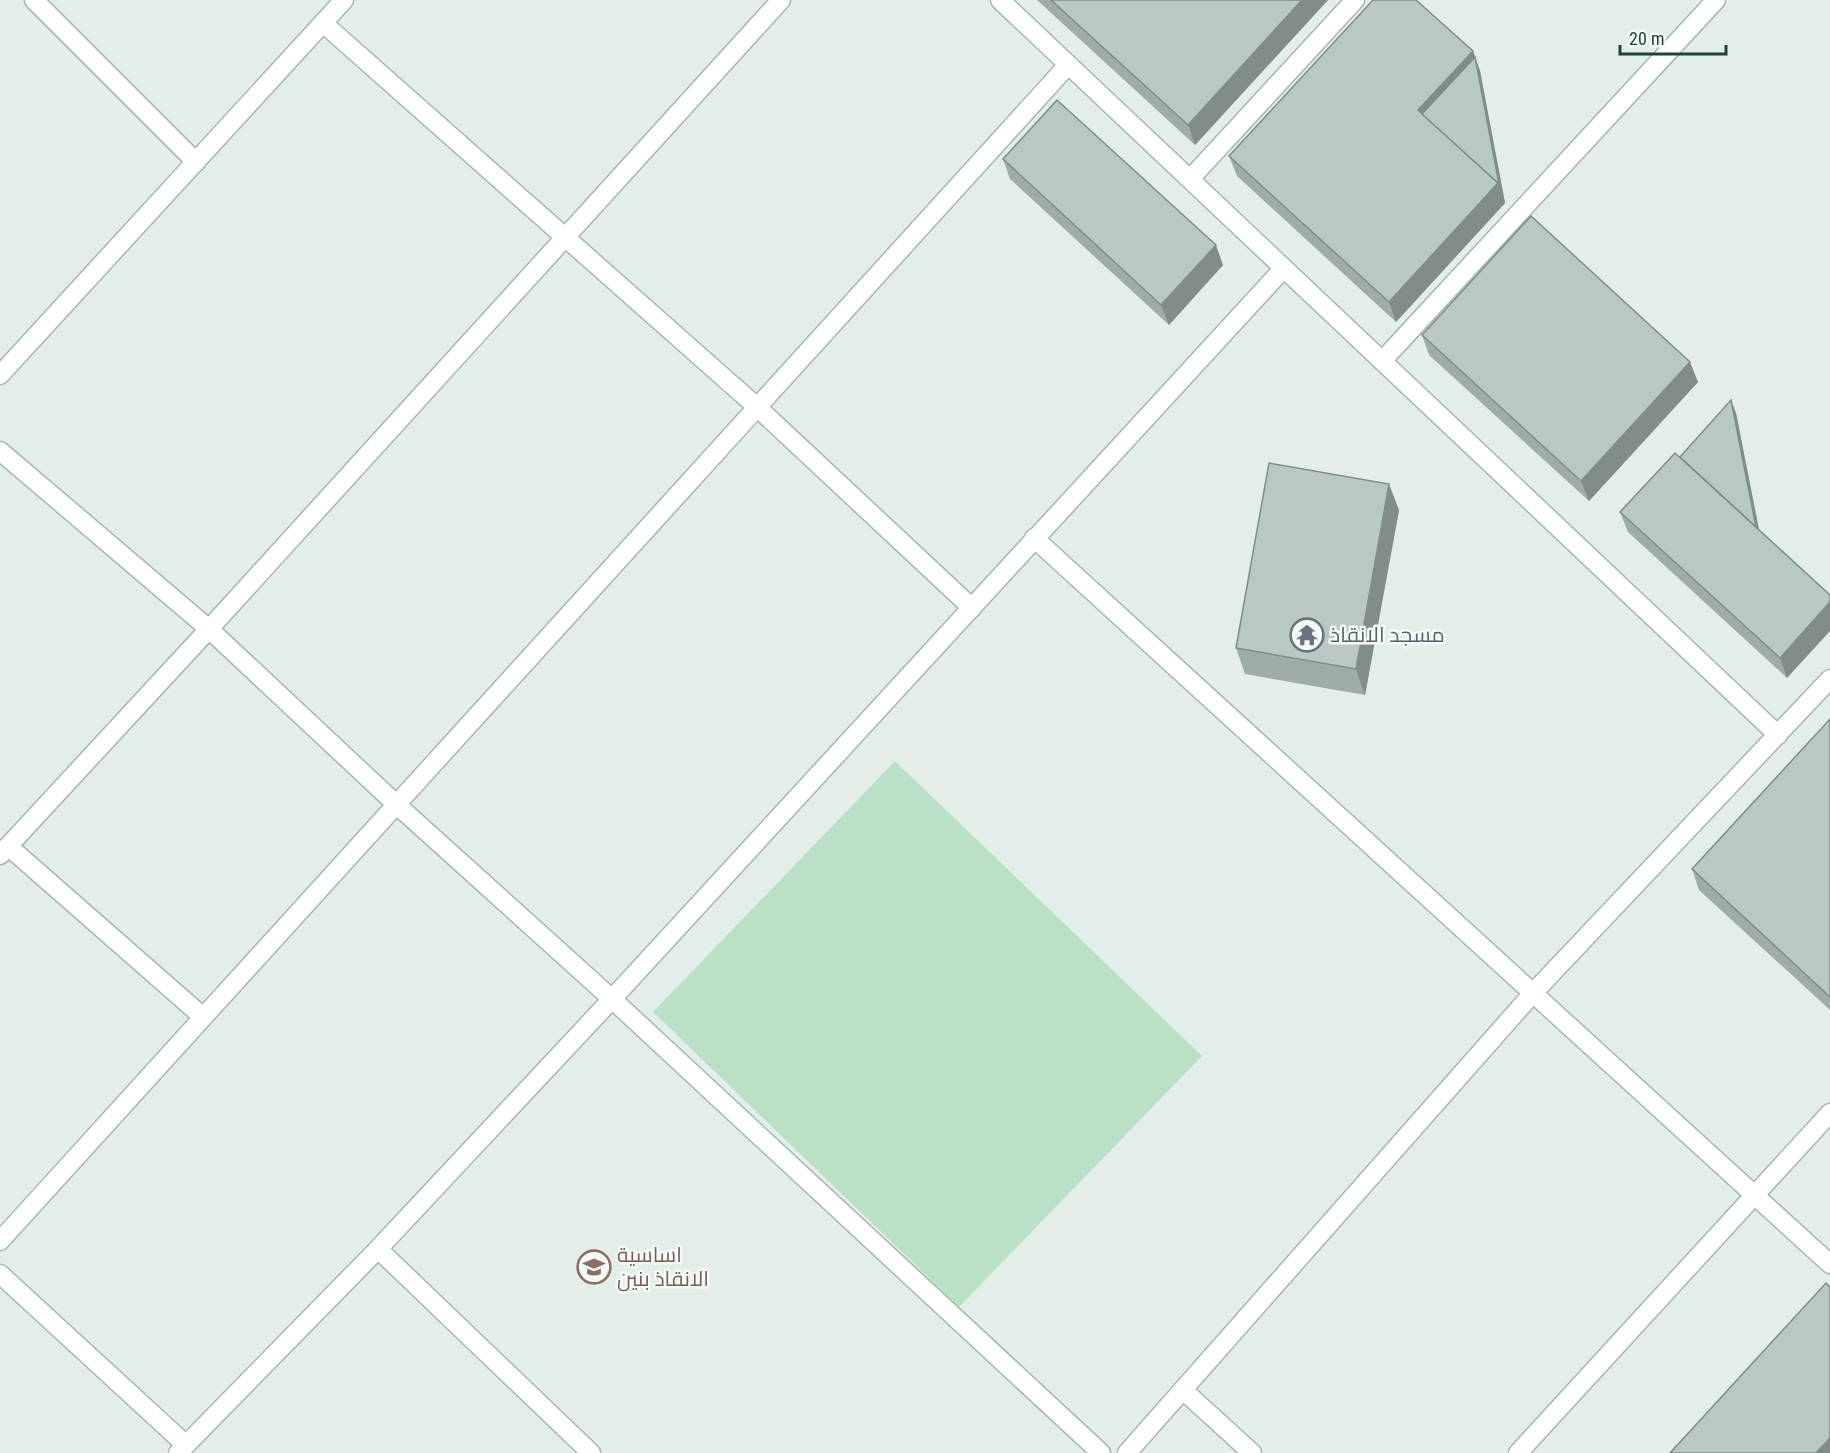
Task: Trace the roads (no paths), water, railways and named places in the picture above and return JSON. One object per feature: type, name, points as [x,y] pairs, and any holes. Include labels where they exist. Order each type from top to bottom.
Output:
[{"type":"street","points":[[34,0],[196,162]]},
{"type":"street","points":[[0,375],[344,0]]},
{"type":"street","points":[[203,1017],[4,851],[781,0]]},
{"type":"street","points":[[1000,0],[1778,735]]},
{"type":"street","points":[[1190,179],[1355,0]]},
{"type":"street","points":[[1382,361],[1716,0]]},
{"type":"street","points":[[323,23],[757,407],[972,608]]},
{"type":"street","points":[[0,1241],[1068,65]]},
{"type":"street","points":[[0,1274],[182,1449],[378,1249],[612,999],[1283,269]]},
{"type":"street","points":[[0,451],[209,629],[1101,1453]]},
{"type":"street","points":[[1034,538],[1830,1264]]},
{"type":"street","points":[[1127,1453],[1533,993],[1830,679]]},
{"type":"street","points":[[1518,1453],[1830,1113]]},
{"type":"street","points":[[378,1249],[586,1451]]},
{"type":"street","points":[[1183,1390],[1252,1453]]},
{"type":"place","name":"مسجد الانقاذ","points":[[1307,635]]},
{"type":"place","name":"اساسية الانقاذ بنين","points":[[594,1267]]}]
